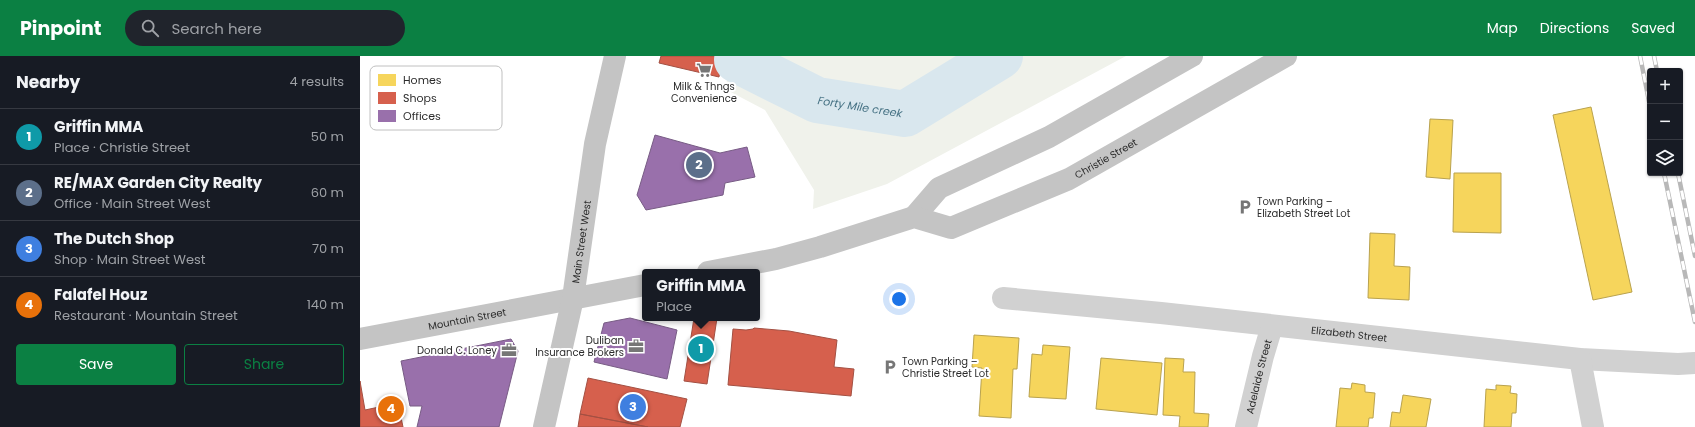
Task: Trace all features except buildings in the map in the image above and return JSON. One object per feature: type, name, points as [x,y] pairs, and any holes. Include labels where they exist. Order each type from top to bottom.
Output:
[{"type":"main road","name":"Main Street West","points":[[544,427],[573,298],[595,144],[615,56]]},
{"type":"main road","points":[[724,269],[776,259],[820,247],[914,217],[939,188],[1049,138],[1192,56]]},
{"type":"main road","name":"Christie Street","points":[[914,217],[951,228],[1069,179],[1286,56]]},
{"type":"main road","points":[[573,298],[642,286]]},
{"type":"main road","name":"Mountain Street","points":[[360,339],[573,298]]},
{"type":"street","name":"Elizabeth Street","points":[[1003,298],[1161,313],[1580,359],[1678,364],[1695,363]]},
{"type":"street","name":"Adelaide Street","points":[[1246,427],[1263,356],[1272,326]]},
{"type":"street","points":[[1580,359],[1593,427]]},
{"type":"shaded area","points":[[733,56],[1126,56],[887,184],[813,209],[814,190],[765,110],[725,89]]},
{"type":"waterway","name":"Forty Mile creek","points":[[737,60],[817,100],[905,114],[1000,56]]},
{"type":"railway","points":[[1640,56],[1650,104]]},
{"type":"railway","points":[[1654,56],[1656,68]]},
{"type":"railway","points":[[1665,176],[1695,322]]},
{"type":"railway","points":[[1679,176],[1695,256]]},
{"type":"place","name":"Milk & Thngs Convenience","points":[[704,70]]},
{"type":"place","name":"RE/MAX Garden City Realty","points":[[699,165]]},
{"type":"place","name":"Town Parking – Elizabeth Street Lot","points":[[1245,207]]},
{"type":"place","name":"Duliban Insurance Brokers","points":[[636,346]]},
{"type":"place","name":"Griffin MMA","points":[[701,349]]},
{"type":"place","name":"Donald C. Loney","points":[[509,350]]},
{"type":"place","name":"Town Parking – Christie Street Lot","points":[[890,367]]},
{"type":"place","name":"The Dutch Shop","points":[[633,407]]},
{"type":"place","name":"Falafel Houz","points":[[391,409]]}]
